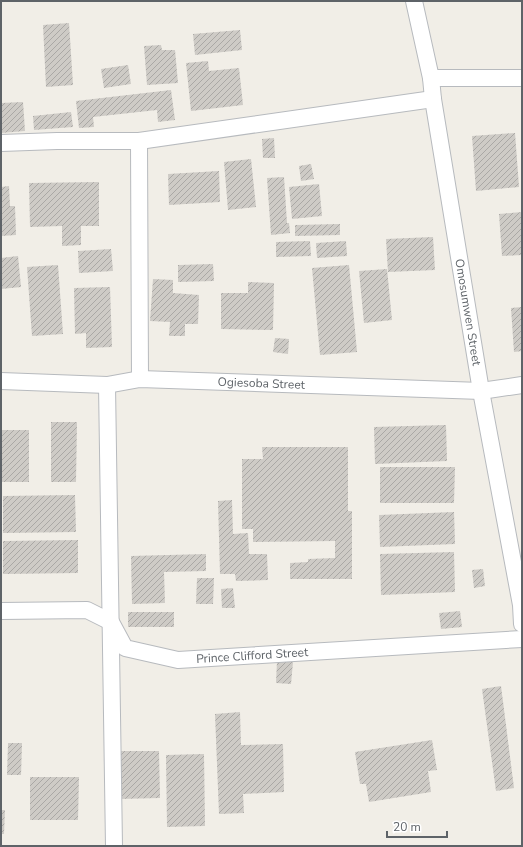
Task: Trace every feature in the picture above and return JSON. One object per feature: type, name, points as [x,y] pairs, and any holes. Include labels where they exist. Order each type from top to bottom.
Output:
[{"type":"street","name":"Omosumwen Street","points":[[414,1],[431,78],[433,99],[481,391],[522,605],[522,624]]},
{"type":"street","points":[[431,78],[522,78]]},
{"type":"street","points":[[1,143],[139,141],[433,99]]},
{"type":"street","points":[[139,141],[140,379]]},
{"type":"street","name":"Ogiesoba Street","points":[[1,381],[107,385],[140,379],[481,391],[522,385]]},
{"type":"street","points":[[107,385],[112,622],[114,846]]},
{"type":"street","points":[[1,611],[87,610],[112,622]]},
{"type":"street","name":"Prince Clifford Street","points":[[112,622],[125,648],[178,660],[522,640]]},
{"type":"building","points":[[69,23],[73,85],[46,87],[43,25]]},
{"type":"building","points":[[240,30],[242,50],[195,55],[193,34]]},
{"type":"building","points":[[161,45],[162,50],[175,50],[178,83],[147,85],[144,46]]},
{"type":"building","points":[[208,61],[209,71],[239,68],[243,105],[191,111],[186,63]]},
{"type":"building","points":[[128,65],[131,84],[104,88],[101,69]]},
{"type":"building","points":[[171,90],[175,120],[158,122],[157,110],[93,117],[94,127],[79,128],[76,101]]},
{"type":"building","points":[[23,102],[25,131],[1,133],[1,103]]},
{"type":"building","points":[[71,112],[73,127],[34,130],[33,116]]},
{"type":"building","points":[[515,133],[519,187],[476,191],[472,136]]},
{"type":"building","points":[[274,138],[275,158],[263,158],[262,139]]},
{"type":"building","points":[[251,159],[256,207],[228,210],[224,162]]},
{"type":"building","points":[[311,164],[314,179],[301,181],[299,166]]},
{"type":"building","points":[[219,171],[220,202],[169,205],[168,174]]},
{"type":"building","points":[[284,177],[287,223],[289,223],[290,233],[271,235],[267,178]]},
{"type":"building","points":[[99,182],[99,226],[81,226],[81,245],[62,246],[62,226],[30,227],[29,183]]},
{"type":"building","points":[[319,184],[322,216],[292,219],[289,187]]},
{"type":"building","points":[[9,186],[10,206],[15,206],[16,235],[1,236],[1,187]]},
{"type":"building","points":[[522,212],[522,255],[502,256],[499,214]]},
{"type":"building","points":[[340,224],[340,235],[295,236],[295,225]]},
{"type":"building","points":[[433,237],[435,270],[388,272],[386,239]]},
{"type":"building","points":[[310,241],[311,256],[276,257],[276,242]]},
{"type":"building","points":[[346,241],[347,256],[317,258],[316,243]]},
{"type":"building","points":[[111,249],[113,271],[79,273],[78,251]]},
{"type":"building","points":[[18,256],[21,287],[1,289],[1,258]]},
{"type":"building","points":[[213,264],[214,281],[178,282],[178,265]]},
{"type":"building","points":[[58,265],[63,334],[32,336],[27,267]]},
{"type":"building","points":[[349,265],[357,352],[320,355],[312,268]]},
{"type":"building","points":[[387,269],[392,320],[364,323],[359,271]]},
{"type":"building","points":[[153,279],[173,280],[173,293],[199,295],[198,324],[185,324],[185,336],[169,336],[170,322],[150,321]]},
{"type":"building","points":[[248,282],[274,283],[273,330],[221,329],[221,293],[248,293]]},
{"type":"building","points":[[110,287],[112,347],[86,348],[86,333],[75,334],[74,288]]},
{"type":"building","points":[[522,307],[522,351],[514,352],[511,308]]},
{"type":"building","points":[[275,338],[289,339],[288,354],[273,352]]},
{"type":"building","points":[[51,422],[77,422],[76,482],[51,482]]},
{"type":"building","points":[[446,425],[447,461],[375,464],[374,427]]},
{"type":"building","points":[[1,430],[29,430],[29,482],[1,482]]},
{"type":"building","points":[[262,447],[348,447],[348,511],[352,511],[352,579],[290,579],[290,563],[308,562],[308,559],[335,558],[335,541],[253,542],[253,529],[242,529],[242,459],[263,459]]},
{"type":"building","points":[[380,467],[455,467],[454,503],[380,503]]},
{"type":"building","points":[[75,495],[76,532],[3,533],[3,496]]},
{"type":"building","points":[[232,500],[233,534],[248,533],[249,554],[267,554],[268,580],[236,581],[235,574],[220,574],[218,501]]},
{"type":"building","points":[[454,512],[455,544],[380,547],[379,515]]},
{"type":"building","points":[[78,540],[78,573],[3,574],[3,541]]},
{"type":"building","points":[[454,552],[455,592],[381,595],[380,554]]},
{"type":"building","points":[[206,554],[206,571],[164,572],[165,603],[132,604],[131,556]]},
{"type":"building","points":[[483,569],[485,586],[474,588],[472,570]]},
{"type":"building","points":[[197,578],[214,578],[213,604],[196,604]]},
{"type":"building","points":[[233,588],[235,608],[222,608],[221,589]]},
{"type":"building","points":[[460,611],[462,627],[441,629],[439,613]]},
{"type":"building","points":[[128,612],[174,612],[174,627],[128,627]]},
{"type":"building","points":[[277,661],[293,662],[291,684],[276,683]]},
{"type":"building","points":[[501,686],[514,788],[496,791],[482,689]]},
{"type":"building","points":[[240,712],[241,745],[283,744],[284,792],[243,794],[244,813],[219,814],[215,714]]},
{"type":"building","points":[[432,740],[437,770],[428,771],[431,792],[369,802],[366,784],[360,784],[355,752]]},
{"type":"building","points":[[8,743],[22,743],[21,775],[7,775]]},
{"type":"building","points":[[120,751],[159,751],[160,798],[120,799]]},
{"type":"building","points":[[204,754],[205,826],[167,827],[166,755]]},
{"type":"building","points":[[30,777],[79,777],[78,820],[30,820]]},
{"type":"building","points":[[1,810],[5,810],[4,834],[1,834]]}]
